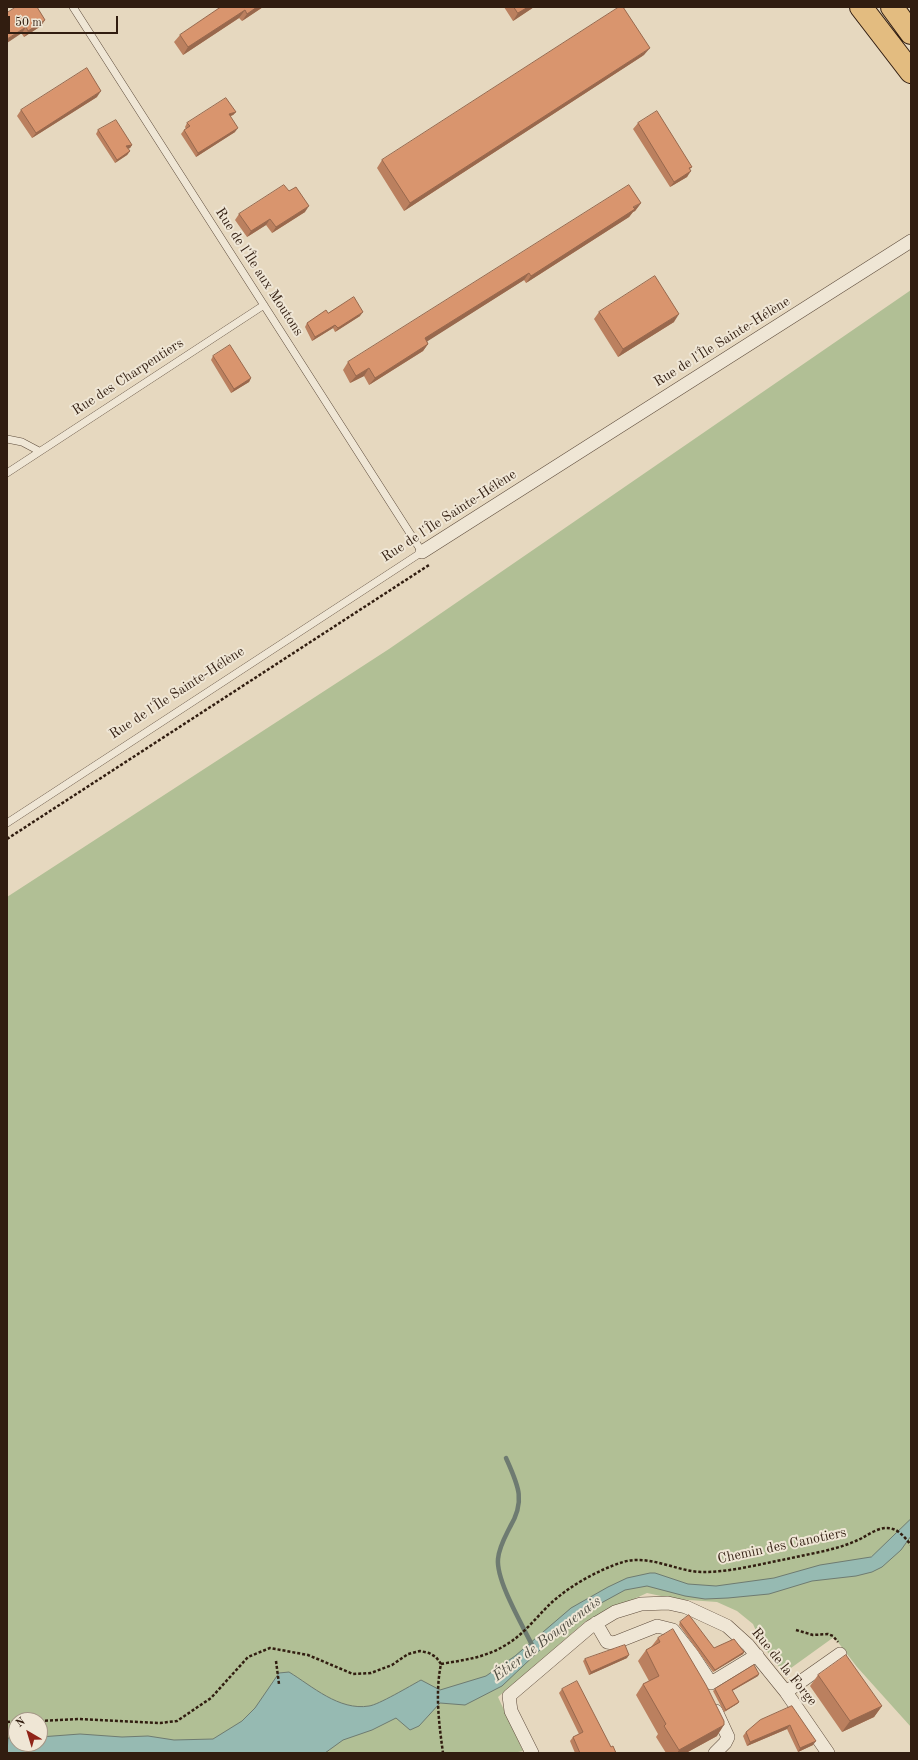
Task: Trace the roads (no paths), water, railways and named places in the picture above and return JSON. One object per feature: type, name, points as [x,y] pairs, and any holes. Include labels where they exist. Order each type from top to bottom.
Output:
[{"type":"highway","points":[[862,7],[911,72]]},
{"type":"highway","points":[[892,7],[911,33]]},
{"type":"street","name":"Rue de l'Île Sainte-Hélène","points":[[422,552],[911,241]]},
{"type":"street","name":"Rue de la Forge","points":[[532,1753],[511,1711],[509,1696],[596,1623],[615,1612],[641,1604],[668,1603],[686,1607],[727,1626],[748,1645],[786,1692],[828,1753]]},
{"type":"street","points":[[596,1623],[607,1642],[614,1643],[657,1626],[673,1630],[692,1654],[728,1737],[725,1743],[715,1753]]},
{"type":"street","name":"Rue de la Forge","points":[[786,1692],[840,1654]]},
{"type":"street","name":"Rue de la Forge","points":[[710,1693],[757,1655]]},
{"type":"lane","name":"Rue de l'Île aux Moutons","points":[[73,7],[422,552]]},
{"type":"lane","name":"Rue des Charpentiers","points":[[7,473],[264,305]]},
{"type":"lane","points":[[7,439],[22,442],[39,451]]},
{"type":"lane","name":"Rue de l'Île Sainte-Hélène","points":[[7,823],[422,552]]},
{"type":"water","name":"Étier de Bouguenais","points":[[911,1519],[911,1536],[901,1550],[882,1567],[872,1572],[856,1576],[812,1581],[769,1594],[728,1598],[705,1599],[685,1596],[647,1586],[625,1590],[603,1602],[562,1629],[502,1686],[465,1705],[440,1703],[419,1726],[410,1730],[396,1718],[372,1730],[343,1740],[325,1753],[7,1753],[8,1738],[8,1752],[48,1752],[48,1736],[80,1734],[122,1737],[148,1736],[174,1740],[213,1739],[242,1721],[255,1708],[279,1673],[289,1672],[326,1696],[347,1705],[358,1707],[373,1705],[421,1680],[440,1690],[486,1676],[515,1656],[571,1608],[627,1578],[655,1573],[688,1584],[716,1586],[774,1578],[820,1565],[871,1557]]},
{"type":"waterway","name":"Étier de Bouguenais","points":[[506,1458],[517,1485],[519,1500],[515,1517],[504,1538],[500,1550],[498,1559],[499,1568],[501,1579],[506,1591],[533,1647]]}]
